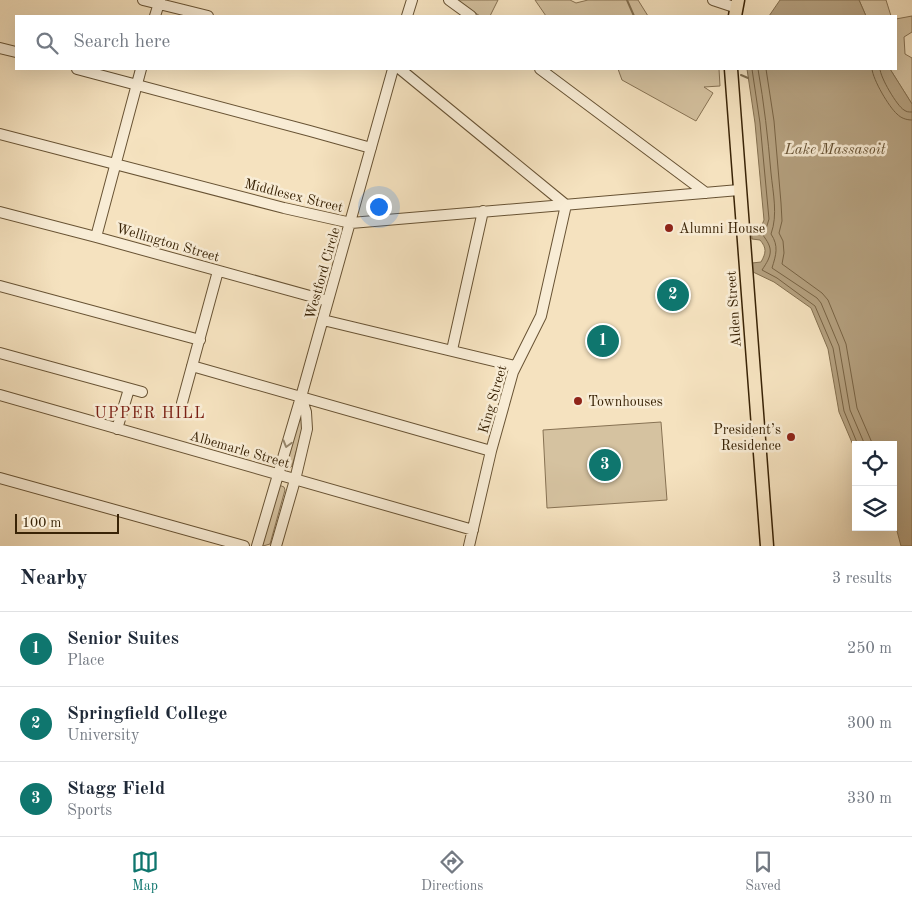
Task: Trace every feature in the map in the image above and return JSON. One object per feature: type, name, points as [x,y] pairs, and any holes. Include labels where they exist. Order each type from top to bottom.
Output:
[{"type":"main road","name":"Alden Street","points":[[730,70],[767,546]]},
{"type":"street","points":[[143,0],[159,2],[204,15]]},
{"type":"street","points":[[407,15],[412,0]]},
{"type":"street","points":[[449,0],[470,15]]},
{"type":"street","points":[[713,0],[737,8]]},
{"type":"street","points":[[156,15],[159,2]]},
{"type":"street","points":[[0,48],[15,52]]},
{"type":"street","points":[[81,70],[310,130],[371,148]]},
{"type":"street","points":[[96,237],[141,70]]},
{"type":"street","name":"Westford Circle","points":[[257,546],[323,320],[393,70]]},
{"type":"street","points":[[401,70],[566,205]]},
{"type":"street","points":[[541,70],[706,193]]},
{"type":"street","name":"Middlesex Street","points":[[0,134],[284,208],[350,223],[739,190]]},
{"type":"street","name":"King Street","points":[[469,546],[491,450],[515,366],[541,316],[566,205]]},
{"type":"street","points":[[452,350],[483,211]]},
{"type":"street","name":"Wellington Street","points":[[0,212],[328,301]]},
{"type":"street","points":[[182,403],[218,271]]},
{"type":"street","points":[[0,286],[200,340]]},
{"type":"street","points":[[323,320],[515,366]]},
{"type":"street","points":[[0,353],[142,392]]},
{"type":"street","points":[[192,366],[491,450]]},
{"type":"street","points":[[117,429],[129,389]]},
{"type":"street","name":"Albemarle Street","points":[[0,395],[473,530]]},
{"type":"street","name":"Westford Circle","points":[[276,546],[307,429],[306,412],[301,397]]},
{"type":"street","points":[[0,478],[244,546]]},
{"type":"shaded area","points":[[456,0],[498,0],[490,15],[478,15]]},
{"type":"shaded area","points":[[535,0],[570,0],[576,3],[588,0],[638,0],[647,15],[545,15]]},
{"type":"shaded area","points":[[859,0],[886,0],[891,15],[866,15]]},
{"type":"shaded area","points":[[912,16],[912,32],[904,37],[905,54],[912,58],[912,104],[891,70],[897,70],[897,19]]},
{"type":"shaded area","points":[[618,70],[719,70],[720,86],[704,87],[713,93],[696,121],[622,80]]},
{"type":"shaded area","points":[[298,408],[303,411],[302,431],[292,466],[287,470],[284,467]]},
{"type":"shaded area","points":[[661,422],[667,500],[547,508],[543,430]]},
{"type":"shaded area","points":[[279,485],[284,487],[285,490],[270,544],[263,546],[262,544]]},
{"type":"water","points":[[780,0],[859,0],[866,15],[770,15]]},
{"type":"water","name":"Lake Massasoit","points":[[747,70],[891,70],[912,104],[912,546],[901,546],[897,531],[897,441],[852,441],[852,443],[839,412],[828,349],[811,308],[774,282],[753,272],[752,263],[761,262],[765,251],[760,240],[752,239],[751,227],[761,227],[764,220],[755,123]]},
{"type":"waterway","points":[[627,0],[634,15]]},
{"type":"waterway","points":[[741,75],[748,78]]},
{"type":"place","name":"Alumni House","points":[[669,228]]},
{"type":"place","name":"Springfield College","points":[[673,295]]},
{"type":"place","name":"Senior Suites","points":[[603,341]]},
{"type":"place","name":"Townhouses","points":[[578,401]]},
{"type":"place","name":"President’s Residence","points":[[791,437]]},
{"type":"place","name":"Stagg Field","points":[[605,465]]},
{"type":"district","name":"UPPER HILL","points":[[150,412]]}]
